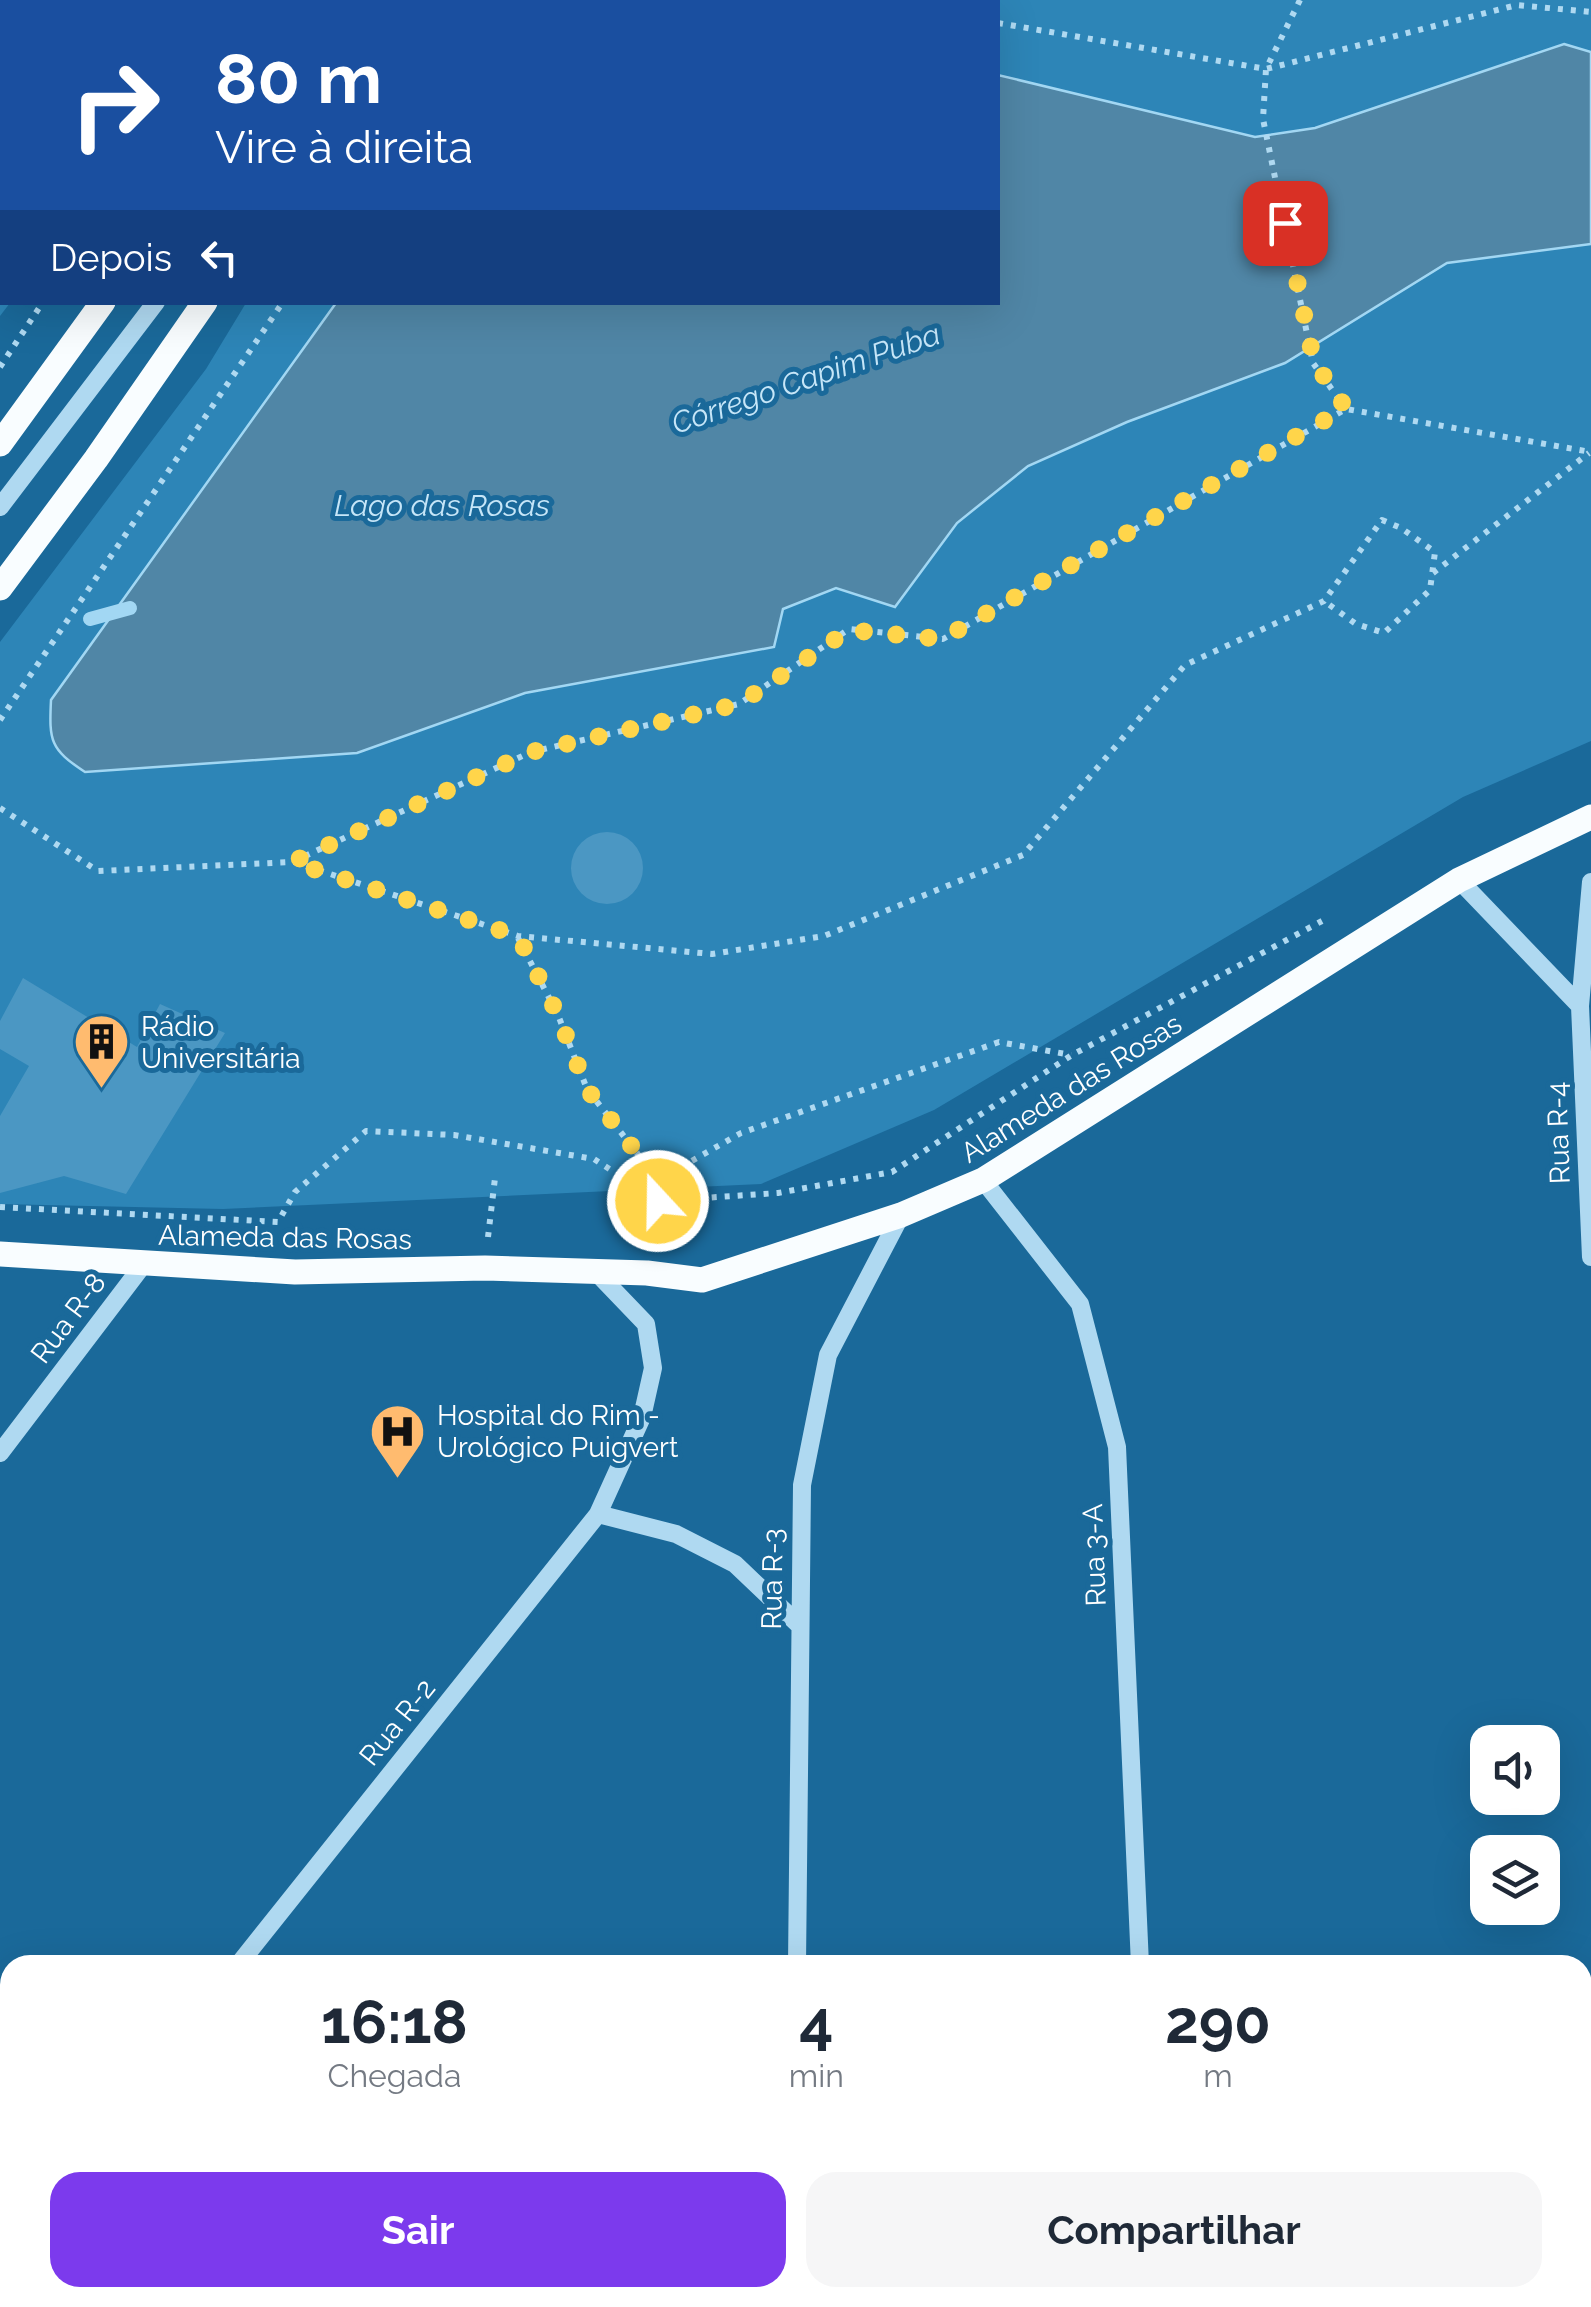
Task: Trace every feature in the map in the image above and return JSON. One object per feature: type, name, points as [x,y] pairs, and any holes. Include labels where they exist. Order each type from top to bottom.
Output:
[{"type":"main road","points":[[0,444],[101,305]]},
{"type":"main road","points":[[0,588],[96,459],[202,305]]},
{"type":"main road","name":"Alameda das Rosas","points":[[0,1254],[295,1272],[485,1268],[598,1274],[648,1272],[702,1280],[901,1215],[983,1180],[1459,880],[1591,817]]},
{"type":"street","points":[[0,507],[154,305]]},
{"type":"street","points":[[1459,880],[1580,1006]]},
{"type":"street","name":"Rua R-4","points":[[1591,882],[1580,1006],[1591,1258]]},
{"type":"street","name":"Rua 3-A","points":[[983,1180],[1080,1304],[1117,1447],[1140,1955]]},
{"type":"street","name":"Rua R-3","points":[[797,1955],[802,1485],[828,1355],[901,1215]]},
{"type":"street","name":"Rua R-8","points":[[0,1453],[143,1264]]},
{"type":"street","name":"Rua R-2","points":[[246,1955],[598,1514],[642,1417],[652,1368],[646,1324],[598,1274]]},
{"type":"street","points":[[598,1514],[676,1534],[736,1564],[798,1624]]},
{"type":"path","points":[[1300,0],[1266,69],[1263,119],[1314,362],[1346,408]]},
{"type":"path","points":[[1000,23],[1266,69],[1517,5],[1591,12]]},
{"type":"path","points":[[0,367],[40,305]]},
{"type":"path","points":[[0,720],[281,305]]},
{"type":"path","points":[[292,862],[531,752],[739,704],[849,630],[942,639],[1346,408],[1590,452]]},
{"type":"path","points":[[1432,574],[1590,452]]},
{"type":"path","points":[[0,808],[98,871],[292,862],[518,936],[712,954],[824,936],[1023,856],[1185,665],[1324,601],[1382,520],[1402,528],[1435,552],[1430,590],[1384,632],[1356,624],[1324,601]]},
{"type":"path","points":[[0,1207],[278,1222],[295,1192],[366,1131],[454,1136],[594,1159],[658,1201],[778,1193],[892,1172],[1072,1055],[1336,913]]},
{"type":"path","points":[[518,936],[558,1015],[587,1089],[658,1180],[658,1201],[632,1237]]},
{"type":"path","points":[[658,1180],[741,1133],[999,1042],[1072,1055]]},
{"type":"path","points":[[485,1268],[495,1178]]},
{"type":"shaded area","points":[[1000,0],[1591,0],[1591,741],[1463,797],[934,1110],[761,1184],[223,1209],[0,1204],[0,642],[206,369],[245,305],[1000,305]]},
{"type":"water","name":"Lago das Rosas","points":[[1564,44],[1591,52],[1591,244],[1447,263],[1285,363],[1127,422],[1028,466],[957,523],[895,607],[836,588],[783,609],[774,647],[525,693],[357,753],[85,772],[54,743],[51,700],[335,305],[1000,305],[1000,75],[1255,137],[1315,128]]},
{"type":"building","points":[[607,832],[633,842],[643,868],[633,894],[607,904],[581,894],[571,868],[581,842]]},
{"type":"building","name":"Rádio Universitária","points":[[23,978],[137,1047],[160,1004],[225,1033],[126,1194],[64,1176],[0,1193],[0,1116],[29,1066],[0,1049],[0,1021]]},
{"type":"waterway","name":"Córrego Capim Puba","points":[[90,619],[130,608]]},
{"type":"place","name":"Rádio Universitária","points":[[102,1091]]},
{"type":"place","name":"Hospital do Rim - Urológico Puigvert","points":[[398,1480]]},
{"type":"route","points":[[658,1201],[658,1180],[587,1089],[558,1015],[518,936],[292,862],[531,752],[739,704],[849,630],[942,639],[1346,408],[1314,362],[1285,223]]}]
